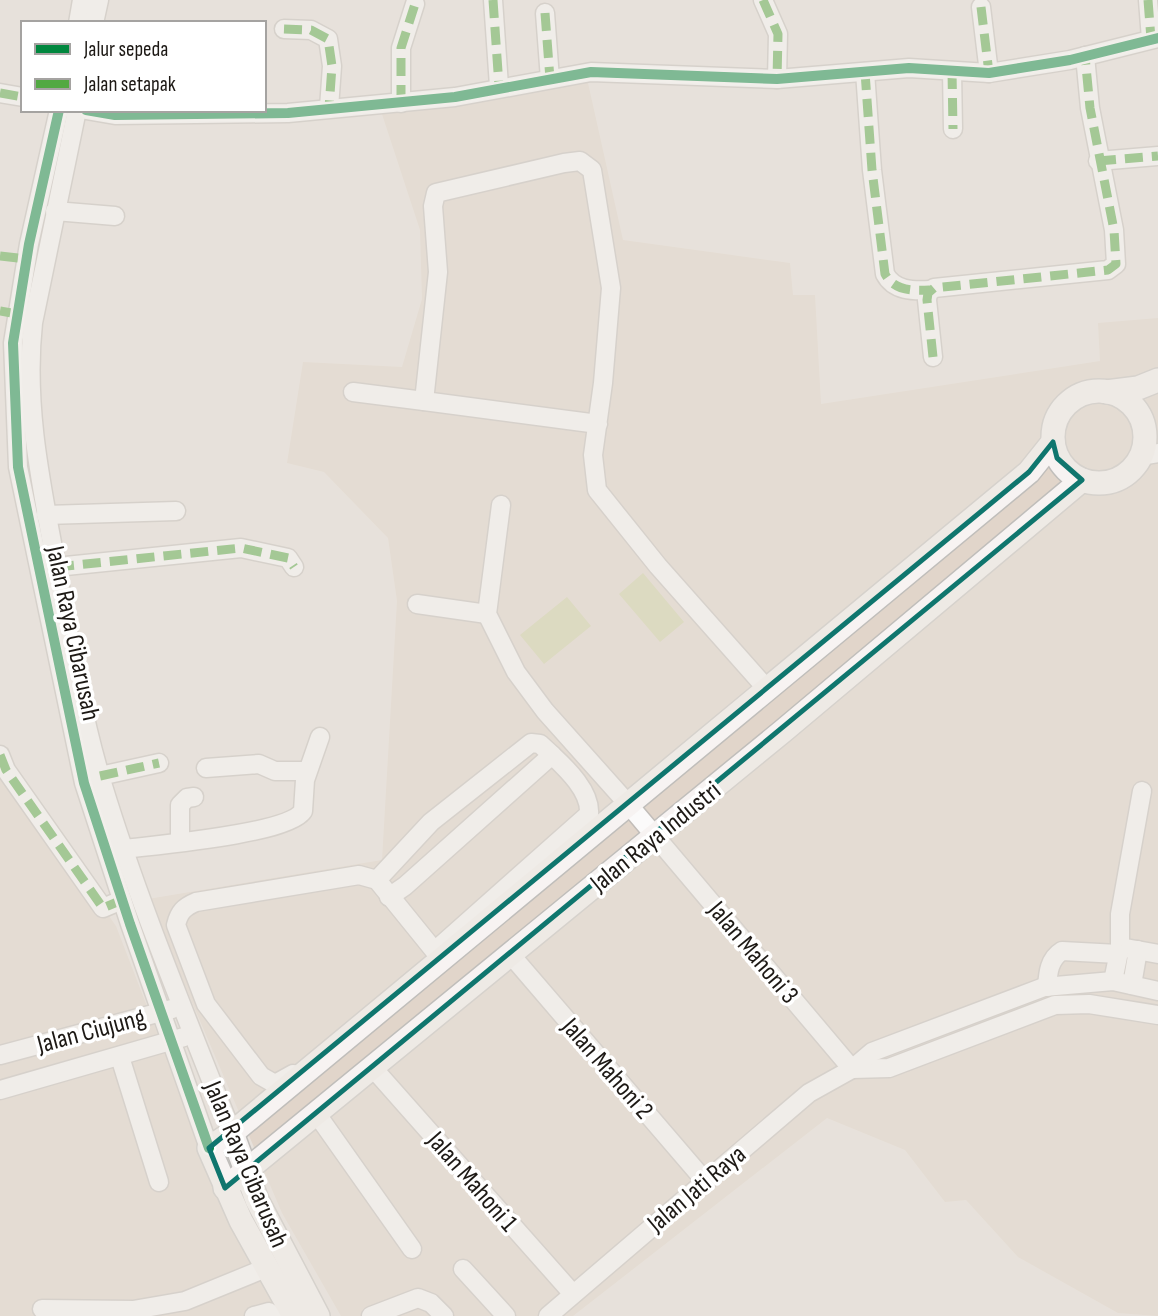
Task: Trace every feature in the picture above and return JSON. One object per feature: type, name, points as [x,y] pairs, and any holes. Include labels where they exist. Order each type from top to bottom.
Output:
[{"type":"main road","points":[[1106,392],[1131,404],[1152,428],[1149,454],[1116,479],[1096,483],[1082,480],[1068,471],[1057,458],[1053,442],[1058,415],[1067,404],[1092,392],[1138,388],[1158,380]]},
{"type":"main road","name":"Jalan Raya Industri","points":[[209,1148],[232,1133],[437,955],[628,803],[1029,472],[1053,442]]},
{"type":"main road","name":"Jalan Raya Industri","points":[[225,1188],[1082,480]]},
{"type":"main road","name":"Jalan Raya Cibarusah","points":[[232,1133],[246,1172],[318,1316]]},
{"type":"main road","name":"Jalan Raya Cibarusah","points":[[209,1148],[225,1188],[294,1316]]},
{"type":"street","points":[[78,21],[82,0]]},
{"type":"street","points":[[94,21],[99,0]]},
{"type":"street","points":[[493,0],[499,86]]},
{"type":"street","points":[[763,0],[778,34],[777,79]]},
{"type":"street","points":[[96,112],[115,116],[259,115],[455,97],[499,86],[609,72],[777,79],[909,68],[989,73],[1085,56],[1154,38],[1148,0]]},
{"type":"street","points":[[401,103],[401,48],[415,4]]},
{"type":"street","points":[[981,7],[989,73]]},
{"type":"street","points":[[545,13],[550,79]]},
{"type":"street","points":[[284,29],[311,30],[328,39],[332,66],[329,108]]},
{"type":"street","points":[[865,72],[872,170],[885,274],[887,279],[904,289],[930,290],[1113,268],[1116,264],[1114,230],[1098,162],[1085,56]]},
{"type":"street","points":[[952,71],[953,129]]},
{"type":"street","points":[[0,93],[21,97]]},
{"type":"street","name":"Jalan Raya Cibarusah","points":[[58,112],[8,313],[22,340],[37,466],[100,776],[150,926],[232,1133]]},
{"type":"street","name":"Jalan Raya Cibarusah","points":[[77,112],[22,340],[6,360],[14,417],[8,435],[72,734],[122,900],[209,1148]]},
{"type":"street","points":[[1098,162],[1158,156]]},
{"type":"street","points":[[424,401],[436,302],[438,258],[433,206],[436,193],[478,181],[580,162],[592,170],[611,288],[592,468],[597,490],[658,566],[767,689]]},
{"type":"street","points":[[55,211],[116,216]]},
{"type":"street","points":[[930,290],[927,300],[933,356]]},
{"type":"street","points":[[353,392],[598,424]]},
{"type":"street","points":[[14,417],[33,415]]},
{"type":"street","points":[[417,604],[486,614],[501,505]]},
{"type":"street","points":[[46,515],[176,511]]},
{"type":"street","points":[[56,567],[241,548],[288,558],[294,567]]},
{"type":"street","name":"Jalan Mahoni 3","points":[[486,614],[525,685],[852,1069]]},
{"type":"street","points":[[124,849],[180,842],[294,820],[303,811],[307,771],[320,737]]},
{"type":"street","points":[[377,880],[431,822],[531,743],[540,744],[552,755],[586,796],[589,814],[437,955],[288,1078],[275,1084],[261,1076],[206,1004],[176,925],[179,914],[196,902],[359,875],[377,880],[437,955]]},
{"type":"street","points":[[0,755],[6,771],[103,908],[122,900]]},
{"type":"street","points":[[389,897],[405,886],[552,755]]},
{"type":"street","points":[[100,776],[159,763]]},
{"type":"street","points":[[206,768],[259,764],[273,770],[307,771]]},
{"type":"street","points":[[1113,981],[1119,950],[1119,914],[1142,791]]},
{"type":"street","points":[[180,842],[179,809],[182,802],[194,797]]},
{"type":"street","points":[[1132,985],[1138,950]]},
{"type":"street","points":[[1047,986],[1048,971],[1055,956],[1062,951],[1138,950],[1158,954]]},
{"type":"street","name":"Jalan Mahoni 2","points":[[511,954],[705,1181]]},
{"type":"street","name":"Jalan Jati Raya","points":[[563,1308],[705,1181],[809,1093],[852,1069],[872,1052],[1047,986],[1113,981],[1158,991]]},
{"type":"street","name":"Jalan Jati Raya","points":[[852,1069],[881,1070],[1055,1005],[1073,1003],[1158,1015]]},
{"type":"street","name":"Jalan Ciujung","points":[[0,1055],[161,1011],[206,1004]]},
{"type":"street","points":[[997,1004],[1007,1023]]},
{"type":"street","points":[[0,1090],[194,1034]]},
{"type":"street","points":[[120,1057],[159,1182]]},
{"type":"street","name":"Jalan Mahoni 1","points":[[373,1068],[563,1308]]},
{"type":"street","points":[[316,1113],[412,1249]]},
{"type":"street","points":[[42,1309],[133,1311],[185,1301],[266,1268]]},
{"type":"street","points":[[463,1269],[506,1316]]},
{"type":"street","points":[[371,1316],[418,1298],[431,1303],[444,1316]]},
{"type":"street","points":[[254,1316],[269,1312],[273,1316]]},
{"type":"highlighted area","points":[[1053,442],[1057,458],[1082,480],[225,1188],[209,1148],[1029,472]]},
{"type":"shaded area","points":[[586,74],[623,240],[790,263],[793,295],[815,295],[821,404],[1100,361],[1098,323],[1158,318],[1158,1316],[1118,1313],[1018,1257],[966,1200],[945,1202],[905,1150],[827,1118],[573,1316],[341,1316],[282,1213],[148,899],[382,860],[397,601],[388,538],[324,472],[287,463],[303,362],[402,367],[422,299],[420,230],[380,108]]},
{"type":"shaded area","points":[[0,755],[6,771],[116,926],[223,1203],[286,1316],[0,1316]]},
{"type":"green space","points":[[643,573],[684,622],[660,642],[619,594]]},
{"type":"green space","points":[[567,597],[591,626],[544,664],[520,635]]},
{"type":"marked path","points":[[493,0],[499,86]]},
{"type":"marked path","points":[[763,0],[778,34],[777,79]]},
{"type":"marked path","points":[[1148,0],[1151,39]]},
{"type":"marked path","points":[[401,103],[401,48],[415,4]]},
{"type":"marked path","points":[[981,7],[989,73]]},
{"type":"marked path","points":[[545,13],[550,79]]},
{"type":"marked path","points":[[284,29],[311,30],[328,39],[332,66],[329,108]]},
{"type":"marked path","points":[[933,357],[927,300],[928,293],[934,288],[1108,270],[1116,264],[1114,230],[1090,108],[1085,56]]},
{"type":"marked path","points":[[952,71],[953,129]]},
{"type":"marked path","points":[[865,72],[872,170],[885,274],[899,287],[930,290]]},
{"type":"marked path","points":[[0,93],[21,97]]},
{"type":"marked path","points":[[1098,161],[1158,156]]},
{"type":"marked path","points":[[0,256],[27,259]]},
{"type":"marked path","points":[[0,311],[17,314]]},
{"type":"marked path","points":[[56,567],[241,548],[288,558],[294,567]]},
{"type":"marked path","points":[[0,755],[6,770],[103,908],[122,900]]},
{"type":"marked path","points":[[100,776],[159,763]]},
{"type":"cycle path","points":[[98,112],[115,115],[288,113],[455,97],[591,72],[777,79],[909,68],[989,73],[1070,60],[1158,38]]},
{"type":"cycle path","points":[[59,112],[29,244],[13,343],[18,467],[84,783],[130,924],[209,1148]]}]
